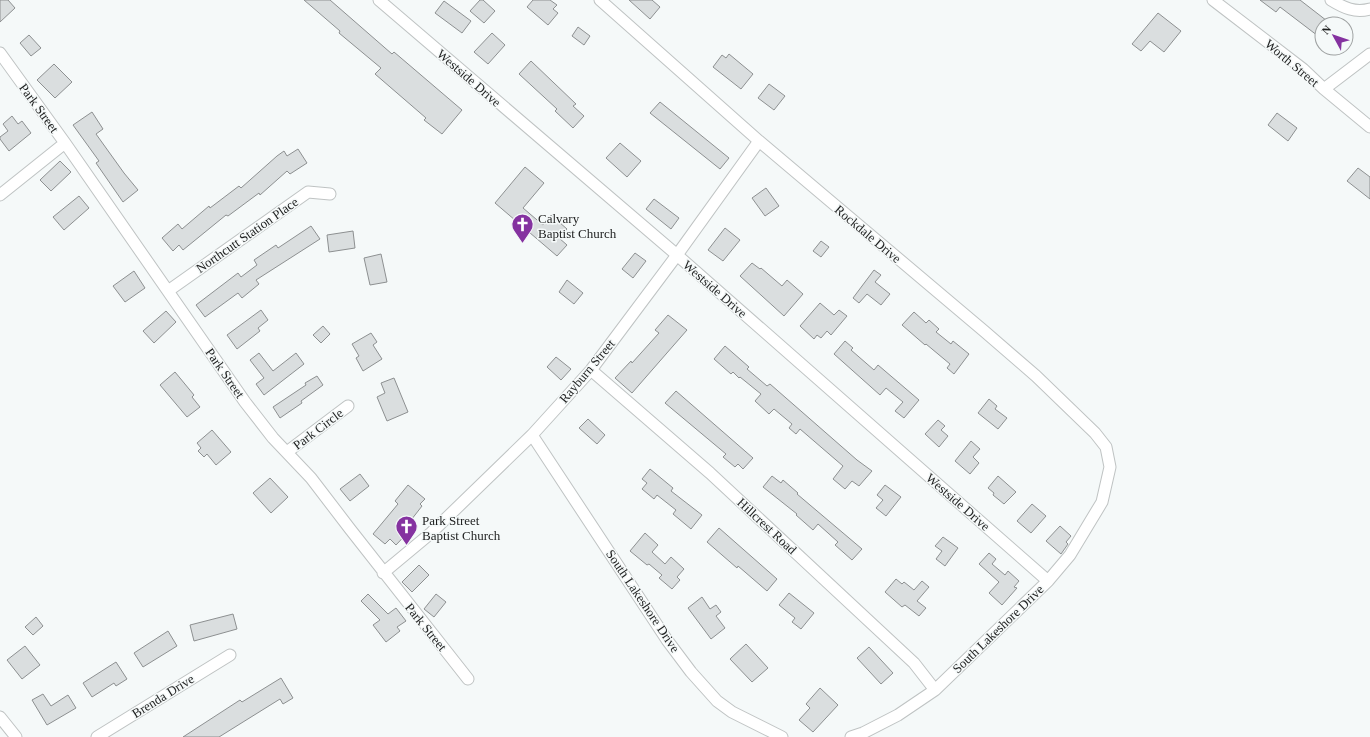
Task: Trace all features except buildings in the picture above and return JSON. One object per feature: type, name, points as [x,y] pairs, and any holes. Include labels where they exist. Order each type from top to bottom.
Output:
[{"type":"street","name":"Westside Drive","points":[[379,0],[677,256],[1048,581]]},
{"type":"street","name":"Rockdale Drive","points":[[600,0],[759,141],[984,331],[1074,412],[1095,433],[1106,447],[1110,467],[1106,483]]},
{"type":"street","name":"Worth Street","points":[[1213,0],[1302,68],[1324,89],[1370,127]]},
{"type":"street","points":[[1331,0],[1350,10],[1360,11],[1370,9]]},
{"type":"street","name":"Park Street","points":[[0,53],[65,143],[245,402],[273,438],[312,478],[383,573],[468,679]]},
{"type":"street","points":[[1324,89],[1370,54]]},
{"type":"street","name":"Rayburn Street","points":[[383,573],[431,533],[532,435],[591,370],[677,256],[759,141]]},
{"type":"street","points":[[0,195],[65,143]]},
{"type":"street","name":"Northcutt Station Place","points":[[168,291],[308,192],[330,194]]},
{"type":"street","name":"Hillcrest Road","points":[[591,370],[710,473],[914,663],[935,690]]},
{"type":"street","name":"Park Circle","points":[[287,452],[348,406]]},
{"type":"street","name":"South Lakeshore Drive","points":[[532,435],[637,592],[667,640],[691,672],[717,701],[732,712],[782,737]]},
{"type":"street","name":"South Lakeshore Drive","points":[[851,737],[863,733],[898,715],[935,690],[1048,581],[1070,556],[1102,502],[1106,483]]},
{"type":"street","name":"Brenda Drive","points":[[97,737],[230,655]]},
{"type":"street","points":[[0,717],[16,737]]},
{"type":"place","name":"Calvary Baptist Church","points":[[522,244]]},
{"type":"place","name":"Park Street Baptist Church","points":[[406,546]]}]
